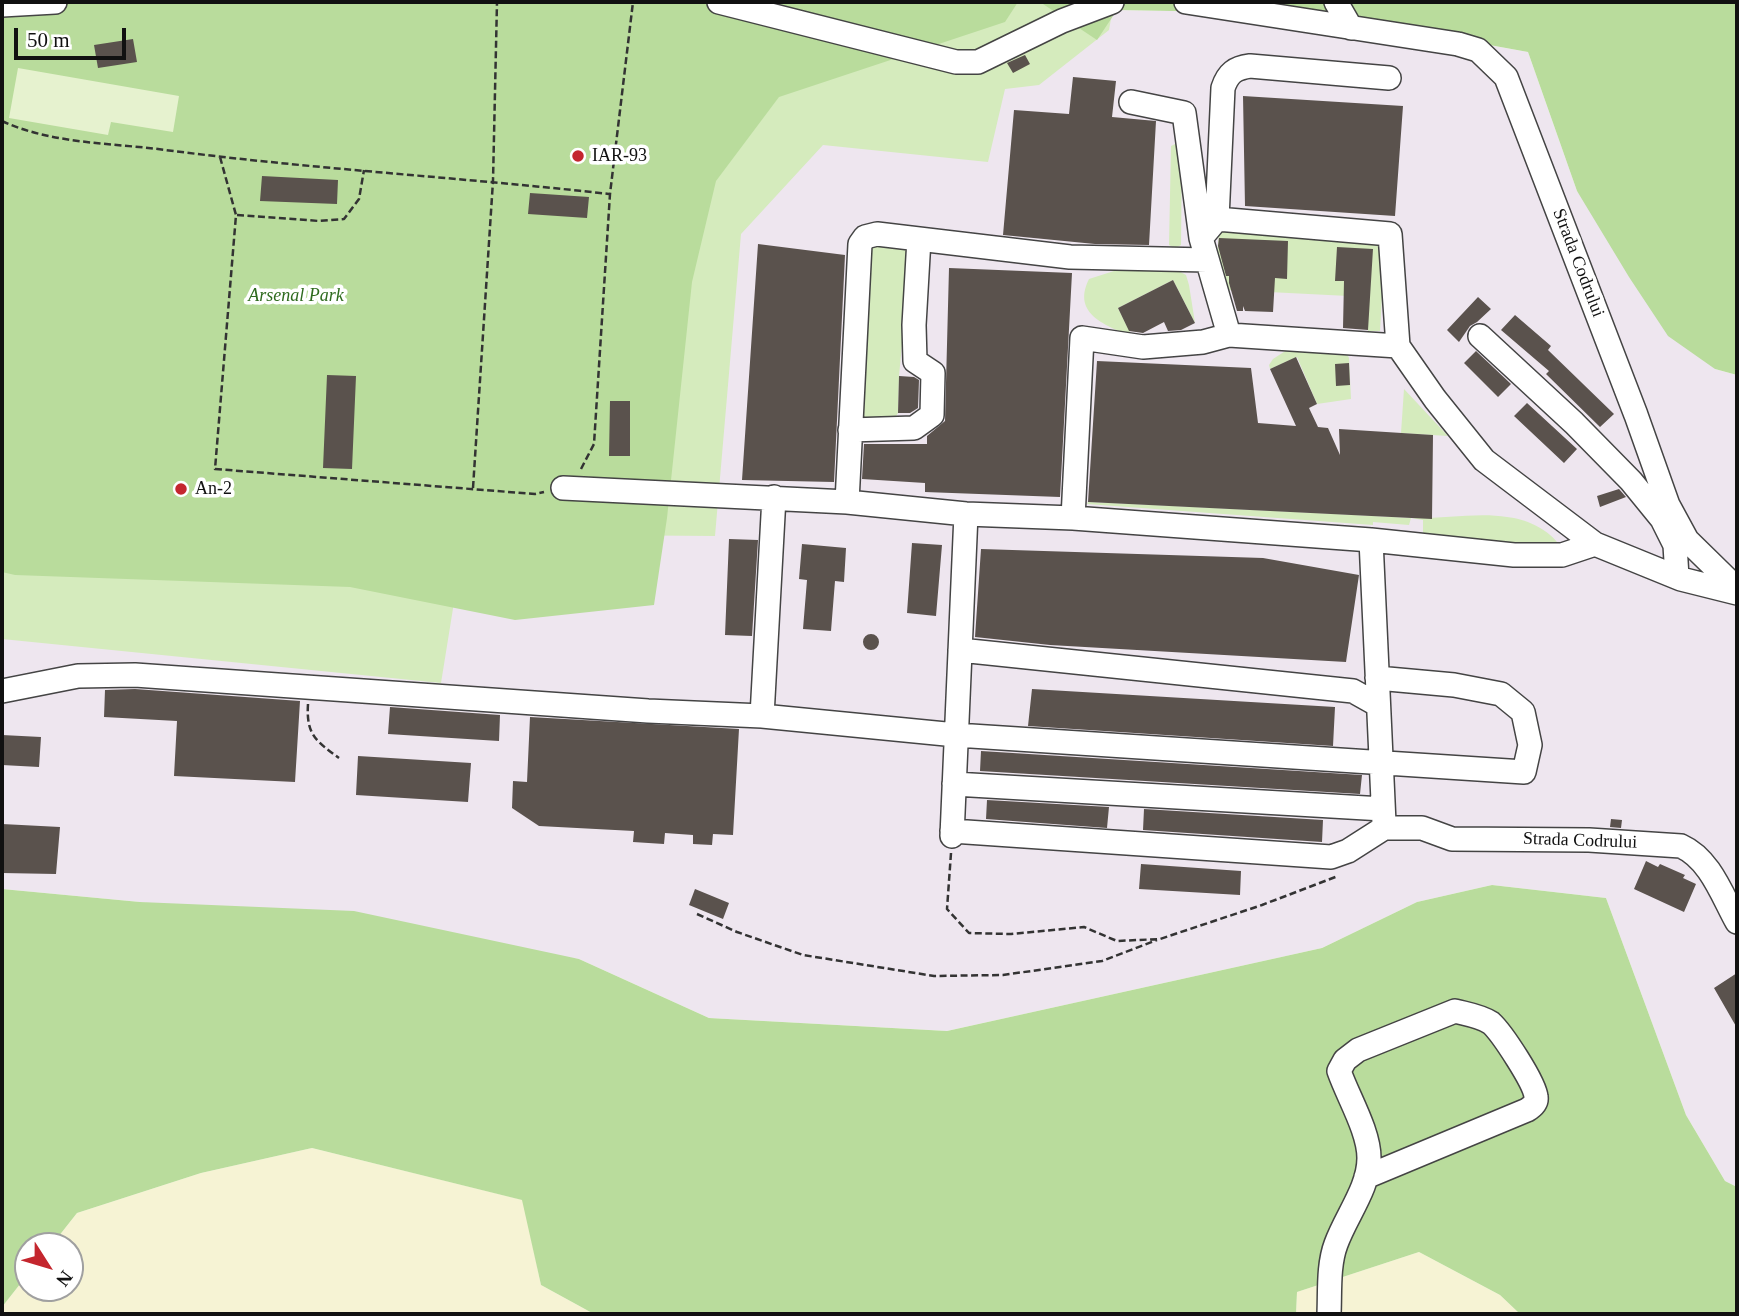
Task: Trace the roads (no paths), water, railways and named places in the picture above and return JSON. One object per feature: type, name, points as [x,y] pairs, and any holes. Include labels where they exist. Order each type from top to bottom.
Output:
[{"type":"street","points":[[2,5],[55,2]]},
{"type":"street","points":[[719,2],[956,62],[978,62],[1062,21],[1112,2]]},
{"type":"street","name":"Strada Codrului","points":[[1186,2],[1458,44],[1478,50],[1506,77],[1668,505],[1687,540],[1737,591]]},
{"type":"street","points":[[1336,2],[1351,28]]},
{"type":"street","points":[[1204,249],[1217,219],[1223,88],[1227,75],[1250,66],[1389,78]]},
{"type":"street","points":[[1131,102],[1184,113],[1204,249],[1229,335]]},
{"type":"street","points":[[1217,219],[1390,234],[1398,346],[1435,399],[1484,460],[1595,544],[1677,578],[1737,591]]},
{"type":"street","points":[[847,502],[860,244],[866,237],[877,234],[1070,257],[1204,249]]},
{"type":"street","points":[[850,430],[914,428],[932,415],[933,373],[915,361],[914,325],[919,239]]},
{"type":"street","points":[[1073,518],[1082,338],[1143,346],[1203,342],[1229,335],[1398,346]]},
{"type":"street","points":[[1479,336],[1574,423],[1631,481],[1662,519],[1675,545],[1677,578]]},
{"type":"street","points":[[563,488],[847,502],[966,513],[1073,518],[1371,540],[1514,555],[1562,555],[1595,544]]},
{"type":"street","points":[[762,716],[774,497]]},
{"type":"street","points":[[966,513],[952,833],[1331,857],[1348,851],[1384,819],[1371,540]]},
{"type":"street","points":[[960,650],[1353,691],[1378,705]]},
{"type":"street","points":[[2,691],[78,677],[135,675],[648,711],[762,716],[956,736],[1524,772],[1530,744],[1523,712],[1500,694],[1454,685],[1377,678]]},
{"type":"street","name":"Strada Codrului","points":[[954,784],[1384,819],[1452,839],[1589,840],[1681,846],[1693,851],[1703,862],[1737,922]]},
{"type":"street","points":[[1329,1314],[1335,1246],[1366,1177],[1369,1156],[1359,1115],[1339,1071],[1345,1060],[1358,1050],[1455,1011],[1490,1023],[1505,1041],[1528,1078],[1536,1097],[1535,1104],[1528,1110],[1366,1177]]},
{"type":"place","name":"IAR-93","points":[[578,156]]},
{"type":"place","name":"An-2","points":[[181,489]]},
{"type":"park label","name":"Arsenal Park","points":[[296,296]]}]
